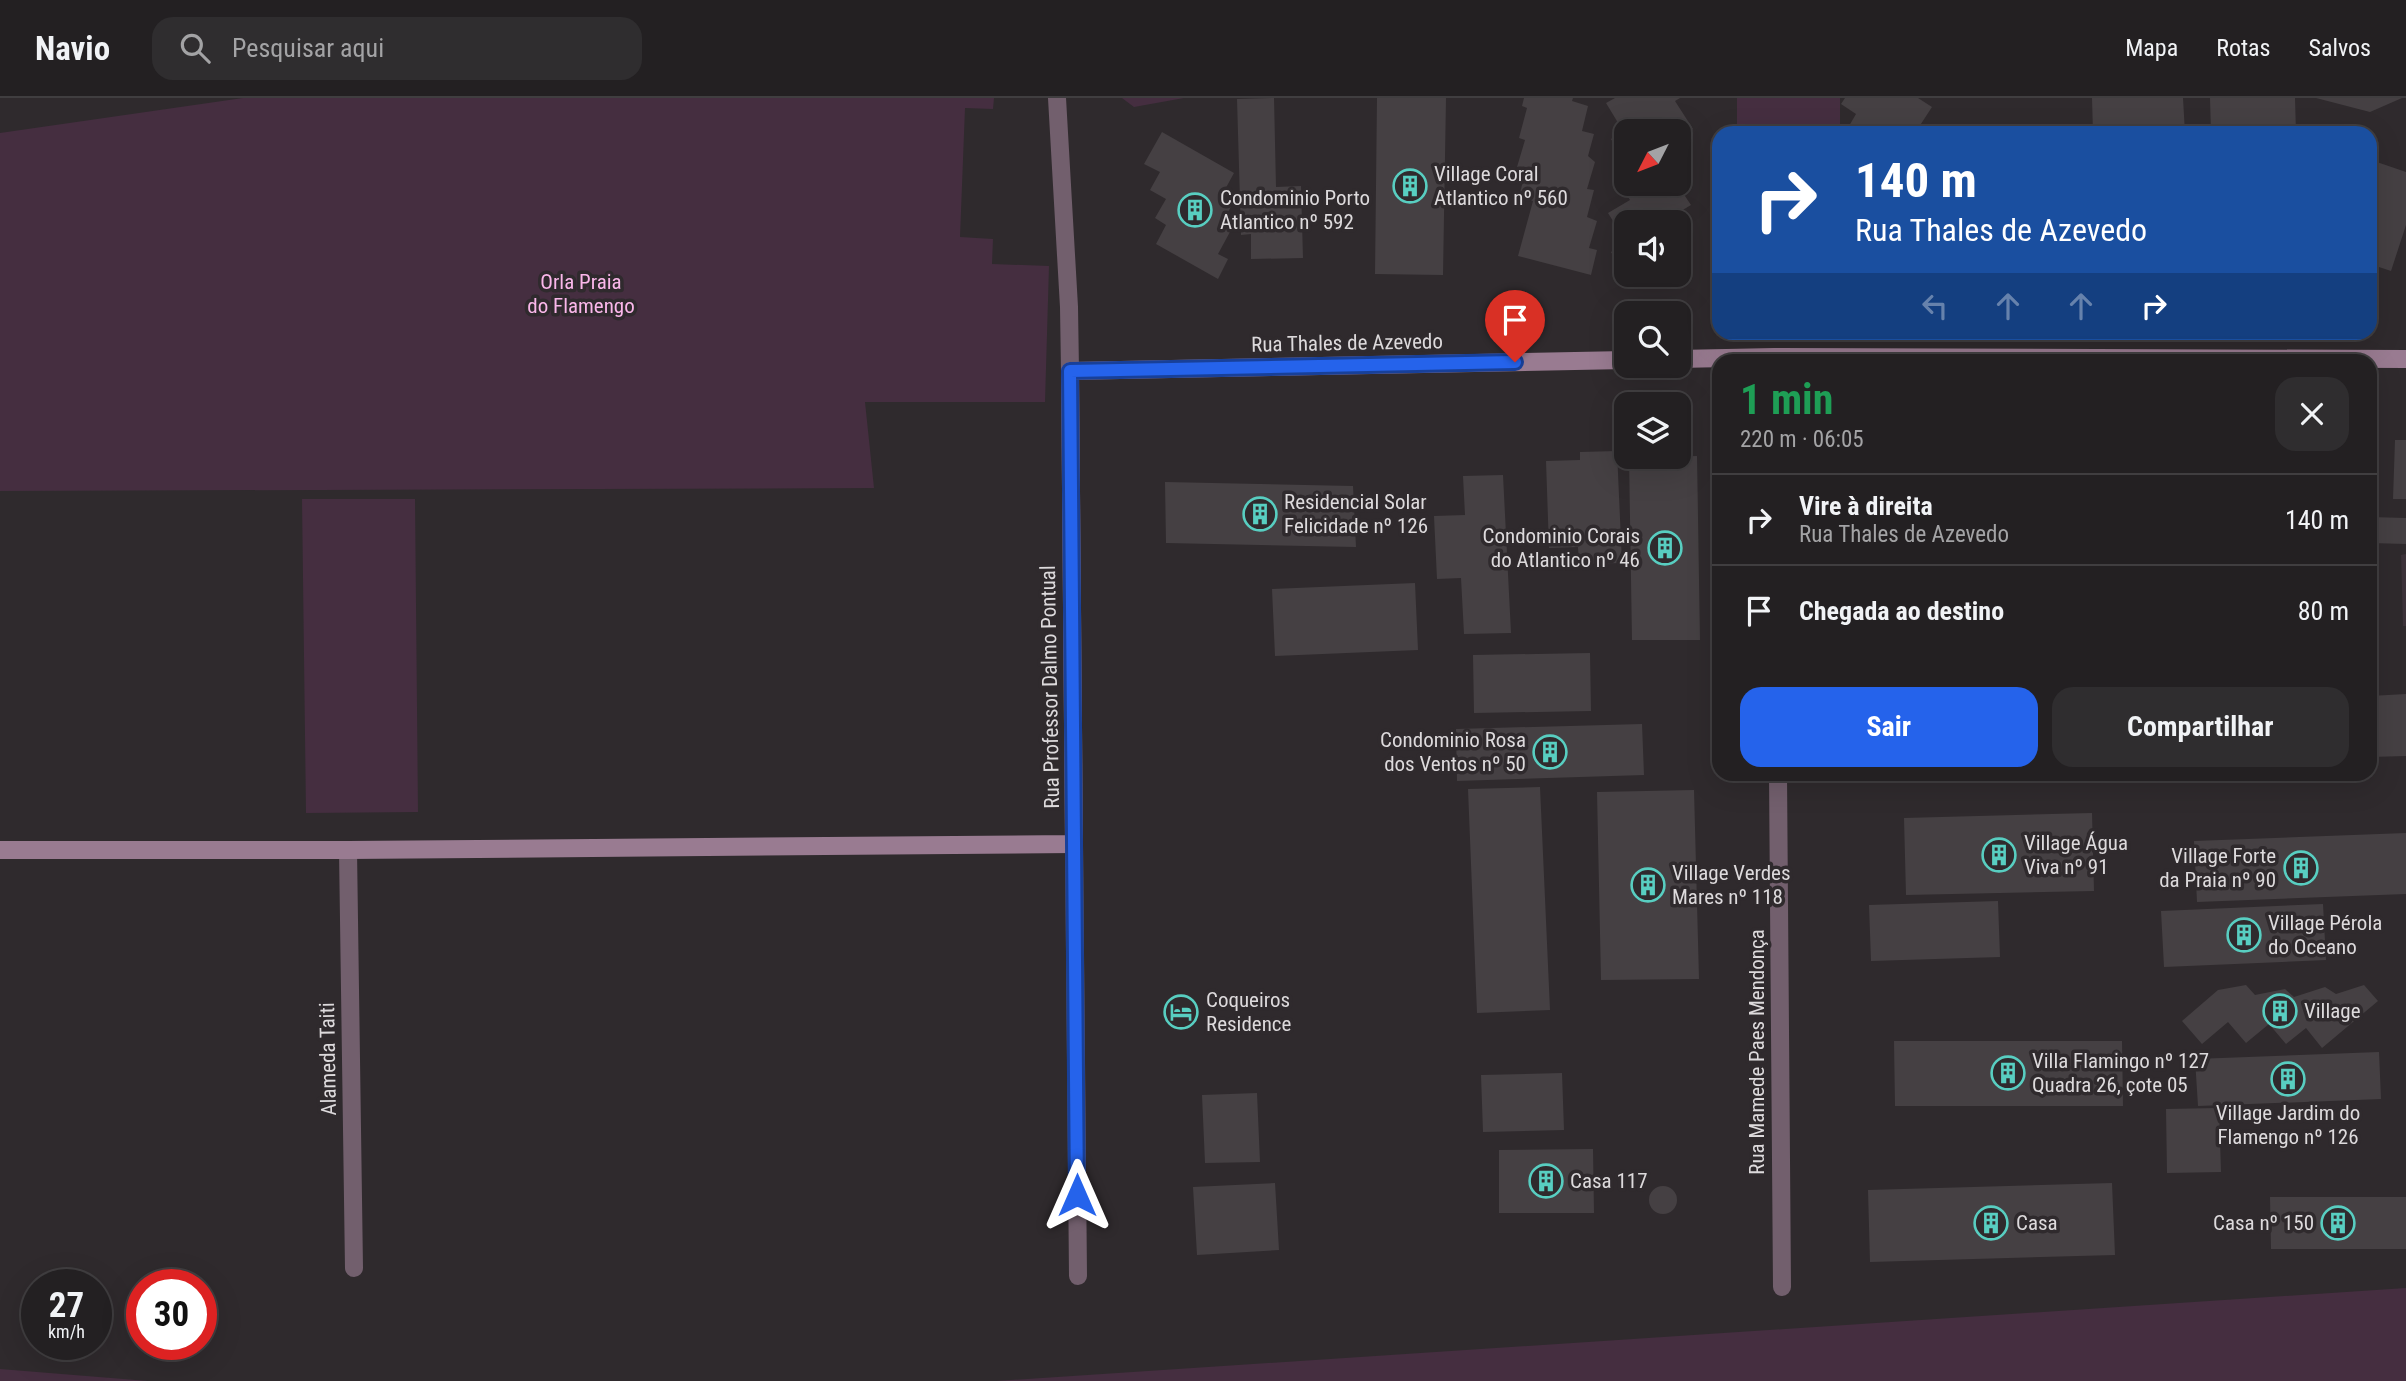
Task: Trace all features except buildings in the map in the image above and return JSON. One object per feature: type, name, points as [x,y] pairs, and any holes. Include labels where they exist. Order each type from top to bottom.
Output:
[{"type":"street","name":"Rua Professor Dalmo Pontual","points":[[1057,98],[1069,307],[1078,1276]]},
{"type":"street","points":[[1691,359],[1712,359]]},
{"type":"street","points":[[2377,359],[2406,359]]},
{"type":"street","name":"Rua Thales de Azevedo","points":[[1070,371],[1614,360]]},
{"type":"street","name":"Rua Mamede Paes Mendonça","points":[[1778,781],[1782,1287]]},
{"type":"street","points":[[0,850],[1074,844]]},
{"type":"street","name":"Alameda Taiti","points":[[348,850],[354,1268]]},
{"type":"shaded area","points":[[2406,554],[2406,626],[2403,626],[2401,555]]},
{"type":"green space","name":"Orla Praia do Flamengo","points":[[243,98],[994,98],[993,109],[965,108],[960,237],[993,239],[992,264],[1049,266],[1045,402],[865,402],[874,488],[0,491],[0,133]]},
{"type":"green space","points":[[1122,98],[1184,98],[1134,107]]},
{"type":"green space","points":[[1737,98],[1840,98],[1840,126],[1737,126]]},
{"type":"green space","points":[[302,499],[415,499],[418,812],[306,813]]},
{"type":"green space","points":[[2406,1288],[2406,1381],[996,1381]]},
{"type":"green space","points":[[0,1369],[148,1381],[0,1381]]},
{"type":"place","name":"Village Coral Atlantico nº 560","points":[[1410,186]]},
{"type":"place","name":"Condominio Porto Atlantico nº 592","points":[[1195,210]]},
{"type":"place","name":"Residencial Solar Felicidade nº 126","points":[[1260,514]]},
{"type":"place","name":"Condominio Corais do Atlantico nº 46","points":[[1665,548]]},
{"type":"place","name":"Condominio Rosa dos Ventos nº 50","points":[[1550,752]]},
{"type":"place","name":"Village Água Viva nº 91","points":[[1999,855]]},
{"type":"place","name":"Village Forte da Praia nº 90","points":[[2301,868]]},
{"type":"place","name":"Village Verdes Mares nº 118","points":[[1648,885]]},
{"type":"place","name":"Village Pérola do Oceano","points":[[2244,935]]},
{"type":"place","name":"Village","points":[[2280,1011]]},
{"type":"place","name":"Coqueiros Residence","points":[[1181,1012]]},
{"type":"place","name":"Villa Flamingo nº 127 Quadra 26, çote 05","points":[[2008,1073]]},
{"type":"place","name":"Village Jardim do Flamengo nº 126","points":[[2288,1079]]},
{"type":"place","name":"Casa 117","points":[[1546,1181]]},
{"type":"place","name":"Casa","points":[[1991,1223]]},
{"type":"place","name":"Casa nº 150","points":[[2338,1223]]},
{"type":"route","points":[[1077,1195],[1070,371],[1515,362]]}]
